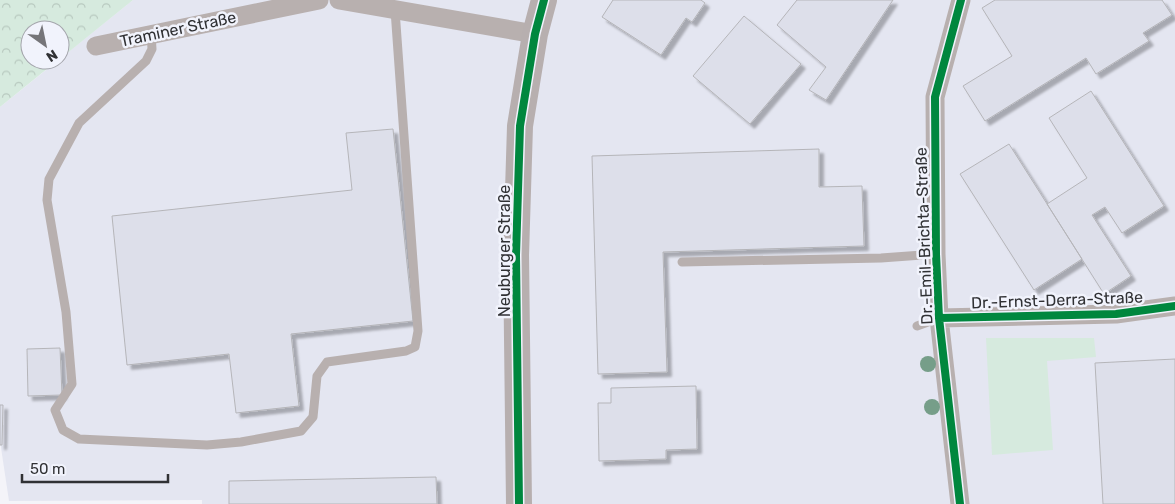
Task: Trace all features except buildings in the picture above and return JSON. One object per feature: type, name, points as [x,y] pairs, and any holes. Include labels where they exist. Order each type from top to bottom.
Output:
[{"type":"main road","name":"Neuburger Straße","points":[[519,504],[516,255],[520,126],[535,34],[544,0]]},
{"type":"street","name":"Traminer Straße","points":[[96,46],[319,0]]},
{"type":"street","points":[[339,0],[535,34]]},
{"type":"street","name":"Dr.-Emil-Brichta-Straße","points":[[960,504],[939,318],[936,254],[935,96],[961,0]]},
{"type":"street","name":"Dr.-Ernst-Derra-Straße","points":[[939,318],[1116,314],[1175,306]]},
{"type":"lane","points":[[151,34],[152,49],[146,62],[79,123],[49,179],[47,200],[66,312],[72,384],[55,410],[63,430],[79,439],[207,445],[241,442],[301,431],[313,417],[317,376],[327,362],[406,351],[415,347],[418,330],[395,10]]},
{"type":"lane","points":[[682,262],[881,258],[936,254]]},
{"type":"lane","points":[[917,326],[939,318]]},
{"type":"shaded area","points":[[133,0],[1175,0],[1175,504],[202,504],[202,500],[9,501],[0,441],[0,107],[46,70],[70,70],[70,51]]},
{"type":"green space","points":[[0,0],[133,0],[70,51],[70,20],[20,20],[20,70],[46,70],[0,107]]},
{"type":"green space","points":[[986,338],[1094,338],[1096,357],[1047,361],[1053,450],[992,455]]},
{"type":"cycle path","points":[[519,504],[516,255],[520,126],[535,34],[544,0]]},
{"type":"cycle path","points":[[960,504],[939,318],[936,254],[935,97],[961,0]]},
{"type":"cycle path","points":[[939,318],[1116,314],[1175,306]]}]
